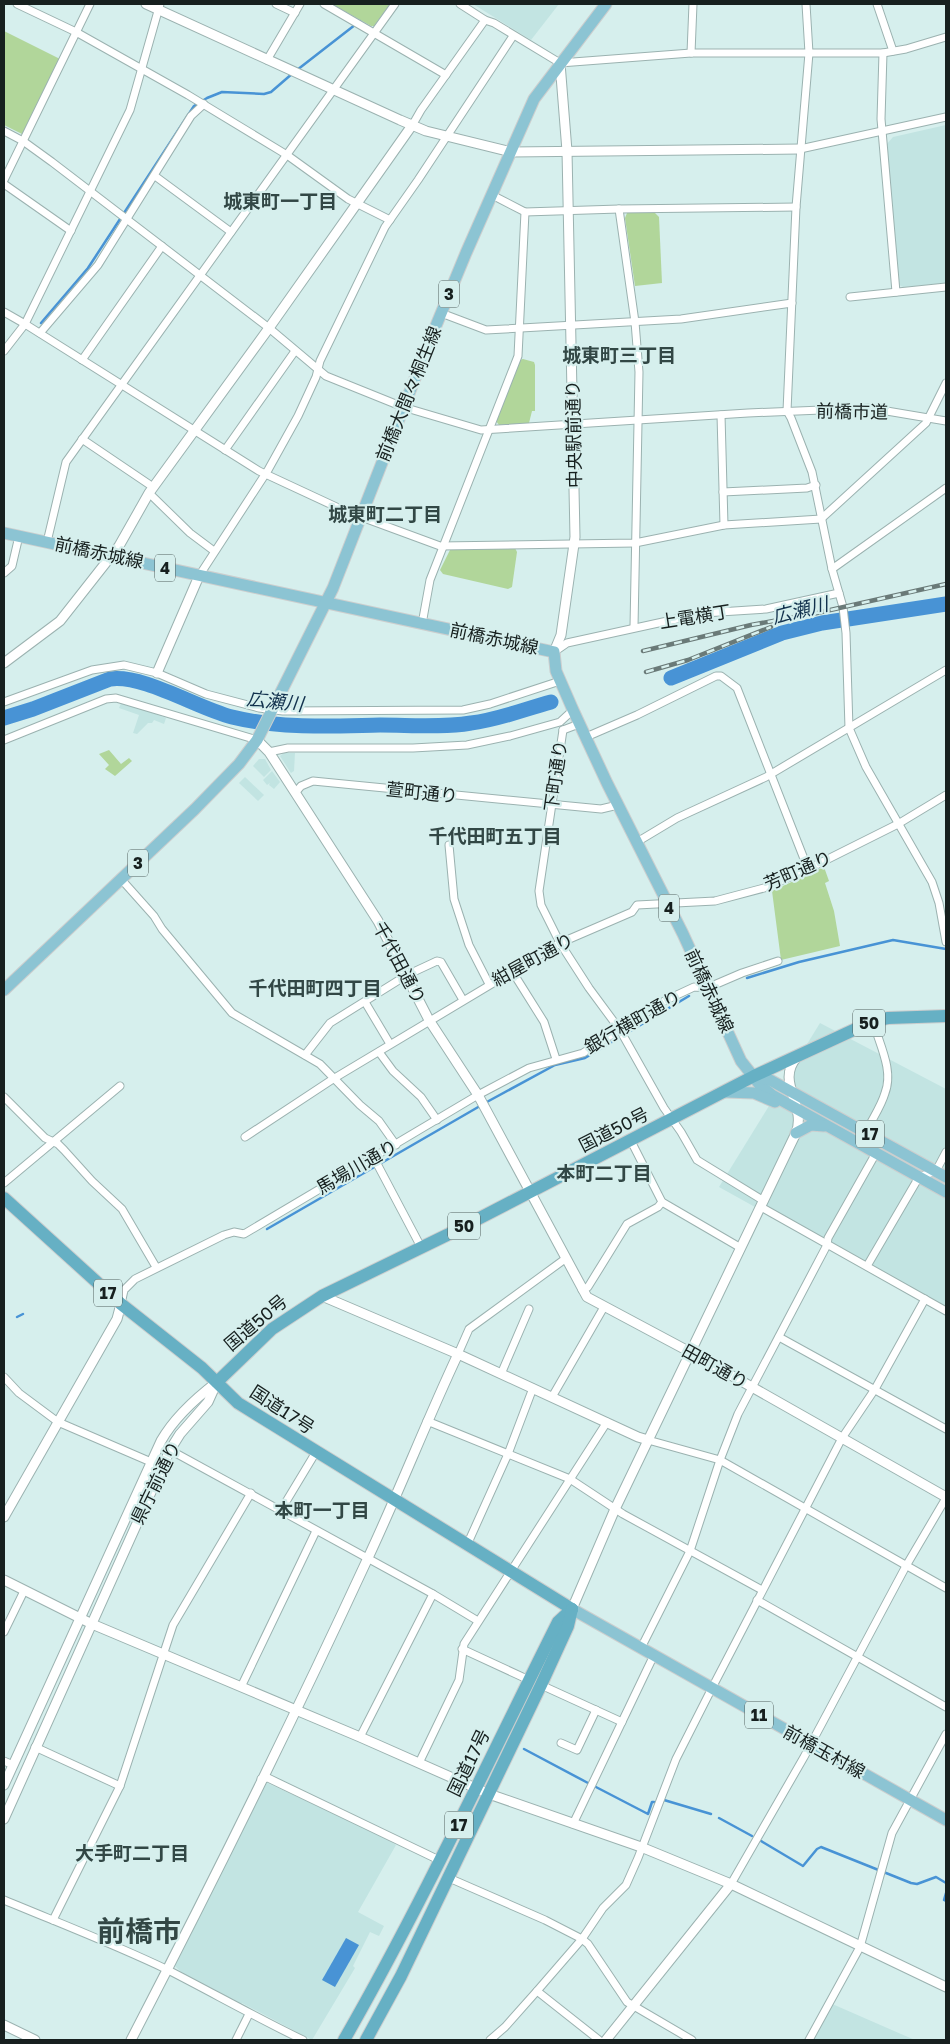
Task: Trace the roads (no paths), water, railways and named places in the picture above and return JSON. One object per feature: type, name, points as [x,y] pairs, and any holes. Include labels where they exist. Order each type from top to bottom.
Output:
[{"type":"highway","name":"国道50号","points":[[217,1382],[272,1329],[322,1296],[531,1192],[754,1076],[873,1021],[888,1018],[946,1016]]},
{"type":"highway","name":"国道17号","points":[[4,1198],[120,1304],[217,1382],[244,1407],[510,1573],[572,1609],[568,1626],[477,1788],[388,1963],[344,2040]]},
{"type":"highway","name":"国道17号","points":[[366,2040],[401,1976],[489,1794],[535,1682]]},
{"type":"main road","name":"前橋大間々桐生線","points":[[271,712],[333,588],[441,313],[534,98],[606,4]]},
{"type":"main road","name":"前橋赤城線","points":[[4,533],[554,652],[560,681],[579,724],[683,934],[741,1061],[754,1076]]},
{"type":"main road","name":"3","points":[[4,990],[202,803],[239,764],[257,740],[271,712]]},
{"type":"main road","name":"17","points":[[754,1076],[770,1080],[946,1177]]},
{"type":"main road","name":"17","points":[[754,1076],[760,1085],[772,1096],[946,1192]]},
{"type":"main road","points":[[726,1092],[754,1093],[802,1112]]},
{"type":"main road","points":[[797,1130],[802,1112],[817,1105]]},
{"type":"main road","points":[[797,1130],[815,1124],[833,1128]]},
{"type":"main road","name":"前橋玉村線","points":[[572,1609],[946,1820]]},
{"type":"street","points":[[17,4],[76,32],[203,104],[287,155],[348,199],[390,220]]},
{"type":"street","points":[[4,180],[90,4]]},
{"type":"street","points":[[146,4],[159,7],[267,60],[426,131],[511,152],[800,149],[946,117]]},
{"type":"street","points":[[276,4],[295,13]]},
{"type":"street","points":[[267,60],[300,4]]},
{"type":"street","points":[[324,4],[446,75]]},
{"type":"street","points":[[47,542],[64,466],[395,4]]},
{"type":"street","points":[[460,4],[560,63],[691,53],[884,53],[946,37]]},
{"type":"street","points":[[691,53],[693,4]]},
{"type":"street","points":[[806,4],[810,53],[796,207],[787,411],[816,485],[832,569],[844,612],[849,728],[866,767],[932,882],[939,904],[946,942]]},
{"type":"street","points":[[877,4],[893,52]]},
{"type":"street","points":[[4,352],[25,324],[130,110],[159,7]]},
{"type":"street","points":[[4,663],[60,621],[119,546],[151,490],[269,328],[485,20]]},
{"type":"street","points":[[157,674],[199,576],[265,474],[298,416],[376,245],[390,220],[513,36]]},
{"type":"street","points":[[884,53],[882,131],[896,292]]},
{"type":"street","name":"中央駅前通り","points":[[554,652],[561,635],[575,544],[569,210],[567,152],[560,63]]},
{"type":"street","points":[[40,333],[98,265],[124,217],[155,176],[192,116],[203,104]]},
{"type":"street","name":"前橋市道","points":[[4,131],[23,141],[90,191],[269,328],[330,378],[403,407],[481,430],[787,411],[869,408],[946,421]]},
{"type":"street","points":[[155,176],[231,232]]},
{"type":"street","points":[[4,184],[70,231]]},
{"type":"street","points":[[492,195],[525,212],[796,207]]},
{"type":"street","points":[[619,209],[635,322],[639,372],[634,627]]},
{"type":"street","points":[[422,624],[430,580],[518,356],[521,328],[525,212]]},
{"type":"street","points":[[82,360],[162,246]]},
{"type":"street","points":[[850,298],[946,287]]},
{"type":"street","points":[[441,313],[486,330],[681,318],[792,303]]},
{"type":"street","points":[[4,312],[265,474],[308,495],[436,545],[443,546],[635,543],[724,525],[822,519],[930,418],[946,383]]},
{"type":"street","points":[[224,450],[295,351]]},
{"type":"street","points":[[721,415],[724,525]]},
{"type":"street","points":[[82,439],[151,490],[190,533],[214,551]]},
{"type":"street","points":[[723,492],[807,488],[816,485]]},
{"type":"street","points":[[832,569],[946,488]]},
{"type":"street","points":[[4,573],[12,566],[19,536]]},
{"type":"street","name":"上電横丁","points":[[554,652],[567,643],[634,627],[704,613],[766,609],[839,593]]},
{"type":"street","points":[[4,702],[92,670],[124,665],[157,674],[206,694],[271,712],[463,710],[490,704],[560,681]]},
{"type":"street","points":[[637,842],[677,818],[771,774],[946,670]]},
{"type":"street","points":[[586,738],[719,676],[737,688],[808,868]]},
{"type":"street","points":[[4,740],[106,699],[116,698],[257,740]]},
{"type":"street","points":[[269,752],[288,748],[413,748],[467,745],[556,723],[564,720],[573,710]]},
{"type":"street","points":[[556,723],[562,726],[563,730]]},
{"type":"street","name":"下町通り","points":[[560,943],[539,899],[544,851],[563,730],[579,724]]},
{"type":"street","name":"千代田通り","points":[[257,740],[269,752],[296,792],[378,921],[429,1020],[478,1095],[531,1192]]},
{"type":"street","name":"萱町通り","points":[[296,792],[301,786],[312,781],[601,809],[618,805]]},
{"type":"street","name":"芳町通り","points":[[637,905],[722,899],[764,888],[898,824],[946,795]]},
{"type":"street","points":[[449,845],[454,899],[469,945],[489,984]]},
{"type":"street","points":[[121,879],[154,916],[158,924],[232,1013],[320,1064],[379,1121],[396,1145]]},
{"type":"street","name":"紺屋町通り","points":[[245,1137],[334,1079],[489,984],[560,943],[632,912],[637,905]]},
{"type":"street","points":[[560,943],[588,988],[620,1030],[664,1108],[673,1119],[697,1160],[827,1245],[946,1311]]},
{"type":"street","points":[[306,1055],[330,1023],[407,975],[437,960],[441,962],[462,1000]]},
{"type":"street","name":"銀行横町通り","points":[[478,1095],[529,1068],[583,1053],[666,1000],[694,987],[707,988],[742,973],[778,961]]},
{"type":"street","points":[[512,971],[544,1022],[556,1059]]},
{"type":"street","points":[[365,1002],[390,1044]]},
{"type":"street","points":[[866,1132],[887,1087],[886,1064],[873,1021]]},
{"type":"street","points":[[379,1052],[393,1071],[421,1097],[437,1120]]},
{"type":"street","points":[[799,1055],[792,1063],[788,1073],[792,1092],[802,1112]]},
{"type":"street","points":[[4,1183],[120,1086]]},
{"type":"street","name":"馬場川通り","points":[[120,1304],[124,1290],[132,1281],[156,1267],[224,1235],[234,1232],[244,1234],[377,1162],[396,1145],[478,1095]]},
{"type":"street","points":[[4,1097],[45,1138],[64,1150],[92,1181],[122,1209],[156,1267]]},
{"type":"street","points":[[572,1609],[615,1509],[797,1130]]},
{"type":"street","points":[[630,1141],[662,1202],[741,1248]]},
{"type":"street","points":[[867,1266],[919,1177],[936,1171],[946,1152]]},
{"type":"street","points":[[641,1648],[690,1551],[720,1460],[738,1414],[827,1245],[828,1238],[876,1153]]},
{"type":"street","points":[[377,1162],[421,1247]]},
{"type":"street","name":"田町通り","points":[[531,1192],[586,1297],[690,1352],[946,1497]]},
{"type":"street","points":[[582,1290],[588,1287],[627,1224],[658,1207],[662,1202]]},
{"type":"street","points":[[131,2040],[296,1710],[368,1558],[469,1329],[565,1259]]},
{"type":"street","points":[[322,1296],[458,1354],[638,1437],[720,1460],[946,1588]]},
{"type":"street","points":[[490,2040],[505,2027],[537,1991],[582,1939],[603,1908],[626,1885],[676,1759],[762,1590],[842,1438],[875,1389],[925,1299]]},
{"type":"street","points":[[4,1517],[117,1319],[120,1304]]},
{"type":"street","points":[[552,1397],[604,1307]]},
{"type":"street","points":[[501,1374],[529,1310]]},
{"type":"street","points":[[779,1337],[946,1429]]},
{"type":"street","points":[[4,1376],[20,1394],[58,1422],[151,1462]]},
{"type":"street","name":"県庁前通り","points":[[4,1818],[170,1450],[180,1434],[208,1402],[217,1382]]},
{"type":"street","name":"県庁前通り","points":[[4,1785],[151,1462],[168,1430],[200,1395],[217,1382]]},
{"type":"street","points":[[467,1545],[508,1454],[533,1388]]},
{"type":"street","points":[[427,1421],[570,1479],[615,1509],[762,1590]]},
{"type":"street","points":[[419,1763],[459,1680],[462,1649],[478,1621],[607,1422]]},
{"type":"street","points":[[170,1450],[433,1594],[478,1621]]},
{"type":"street","points":[[281,1510],[316,1452]]},
{"type":"street","points":[[53,1920],[120,1786],[163,1653],[176,1619],[251,1493]]},
{"type":"street","points":[[606,2040],[731,1884],[811,1744],[906,1566],[946,1497]]},
{"type":"street","points":[[242,1687],[316,1531]]},
{"type":"street","points":[[4,1580],[92,1624],[360,1736],[489,1794],[641,1847],[731,1884],[946,1988]]},
{"type":"street","points":[[4,1632],[24,1591]]},
{"type":"street","points":[[360,1736],[433,1594]]},
{"type":"street","points":[[757,1600],[946,1707]]},
{"type":"street","points":[[462,1649],[622,1722]]},
{"type":"street","points":[[573,1824],[654,1655]]},
{"type":"street","points":[[561,1742],[577,1750],[596,1710]]},
{"type":"street","points":[[809,2040],[860,1947],[892,1833],[946,1734]]},
{"type":"street","points":[[35,1747],[120,1786]]},
{"type":"street","points":[[4,1760],[13,1765]]},
{"type":"street","points":[[261,1779],[268,1778],[441,1861]]},
{"type":"street","points":[[449,1878],[545,1920],[582,1939],[588,1944],[627,2002],[692,2040]]},
{"type":"street","points":[[4,1900],[167,1970],[249,2014],[303,2040]]},
{"type":"street","points":[[537,1991],[599,2040]]},
{"type":"street","points":[[236,2040],[249,2014]]},
{"type":"street","points":[[4,2025],[35,2040]]},
{"type":"water","points":[[346,1938],[359,1945],[335,1987],[322,1980]]},
{"type":"waterway","points":[[297,70],[360,21]]},
{"type":"waterway","points":[[41,323],[88,268],[194,106],[222,92],[264,94],[271,92],[293,73]]},
{"type":"waterway","name":"広瀬川","points":[[671,678],[782,633],[822,623],[946,604]]},
{"type":"waterway","name":"広瀬川","points":[[4,718],[33,709],[110,679],[123,679],[154,686],[232,717],[287,725],[460,725],[481,722],[551,702]]},
{"type":"waterway","points":[[747,978],[799,962],[893,940],[946,949]]},
{"type":"waterway","points":[[485,1103],[555,1065],[585,1058],[689,996]]},
{"type":"waterway","points":[[267,1229],[480,1106]]},
{"type":"waterway","points":[[17,1317],[23,1314]]},
{"type":"waterway","points":[[524,1749],[588,1783]]},
{"type":"waterway","points":[[594,1786],[648,1814],[652,1802],[654,1802]]},
{"type":"waterway","points":[[664,1800],[711,1814]]},
{"type":"waterway","points":[[719,1818],[752,1836]]},
{"type":"waterway","points":[[761,1841],[803,1866],[817,1849],[821,1847],[911,1883],[917,1884],[936,1877],[946,1883]]},
{"type":"waterway","points":[[946,1893],[944,1900],[946,1901]]},
{"type":"railway","points":[[643,651],[751,625],[817,613],[946,584]]},
{"type":"railway","points":[[646,672],[688,660],[771,627]]},
{"type":"district","name":"城東町一丁目","points":[[280,201]]},
{"type":"district","name":"城東町三丁目","points":[[619,355]]},
{"type":"district","name":"城東町二丁目","points":[[385,514]]},
{"type":"district","name":"千代田町五丁目","points":[[495,836]]},
{"type":"district","name":"千代田町四丁目","points":[[315,988]]},
{"type":"district","name":"本町二丁目","points":[[604,1173]]},
{"type":"district","name":"本町一丁目","points":[[322,1510]]},
{"type":"district","name":"大手町二丁目","points":[[132,1853]]},
{"type":"district","name":"前橋市","points":[[139,1931]]}]
